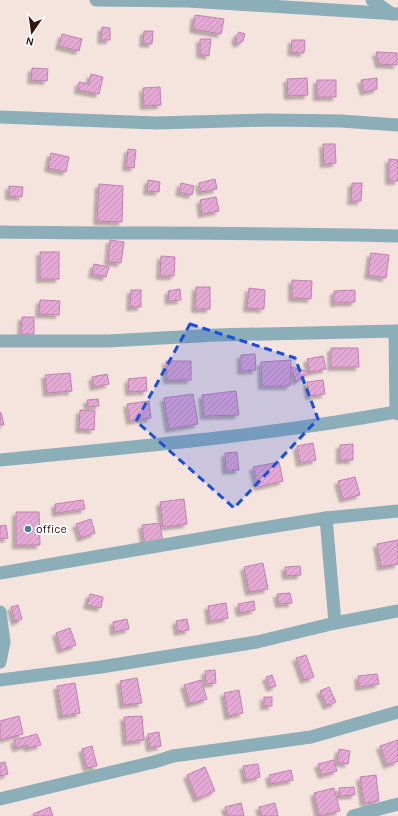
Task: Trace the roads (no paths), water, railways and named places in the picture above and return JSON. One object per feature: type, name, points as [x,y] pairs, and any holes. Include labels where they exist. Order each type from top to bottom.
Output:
[{"type":"street","points":[[96,0],[188,1],[396,16]]},
{"type":"street","points":[[372,0],[396,16]]},
{"type":"street","points":[[0,117],[156,123],[268,120],[341,121],[398,125]]},
{"type":"street","points":[[0,232],[147,234],[297,233],[398,236]]},
{"type":"street","points":[[0,341],[108,341],[216,335],[397,331],[397,413],[154,445],[0,460]]},
{"type":"street","points":[[0,573],[326,518],[398,511]]},
{"type":"street","points":[[326,518],[335,624]]},
{"type":"street","points":[[0,680],[101,667],[257,642],[398,611]]},
{"type":"street","points":[[0,612],[4,642],[0,662]]},
{"type":"street","points":[[0,799],[154,762],[173,756],[311,737],[398,712]]},
{"type":"street","points":[[353,816],[398,804]]},
{"type":"place","name":"office","points":[[28,529]]}]
